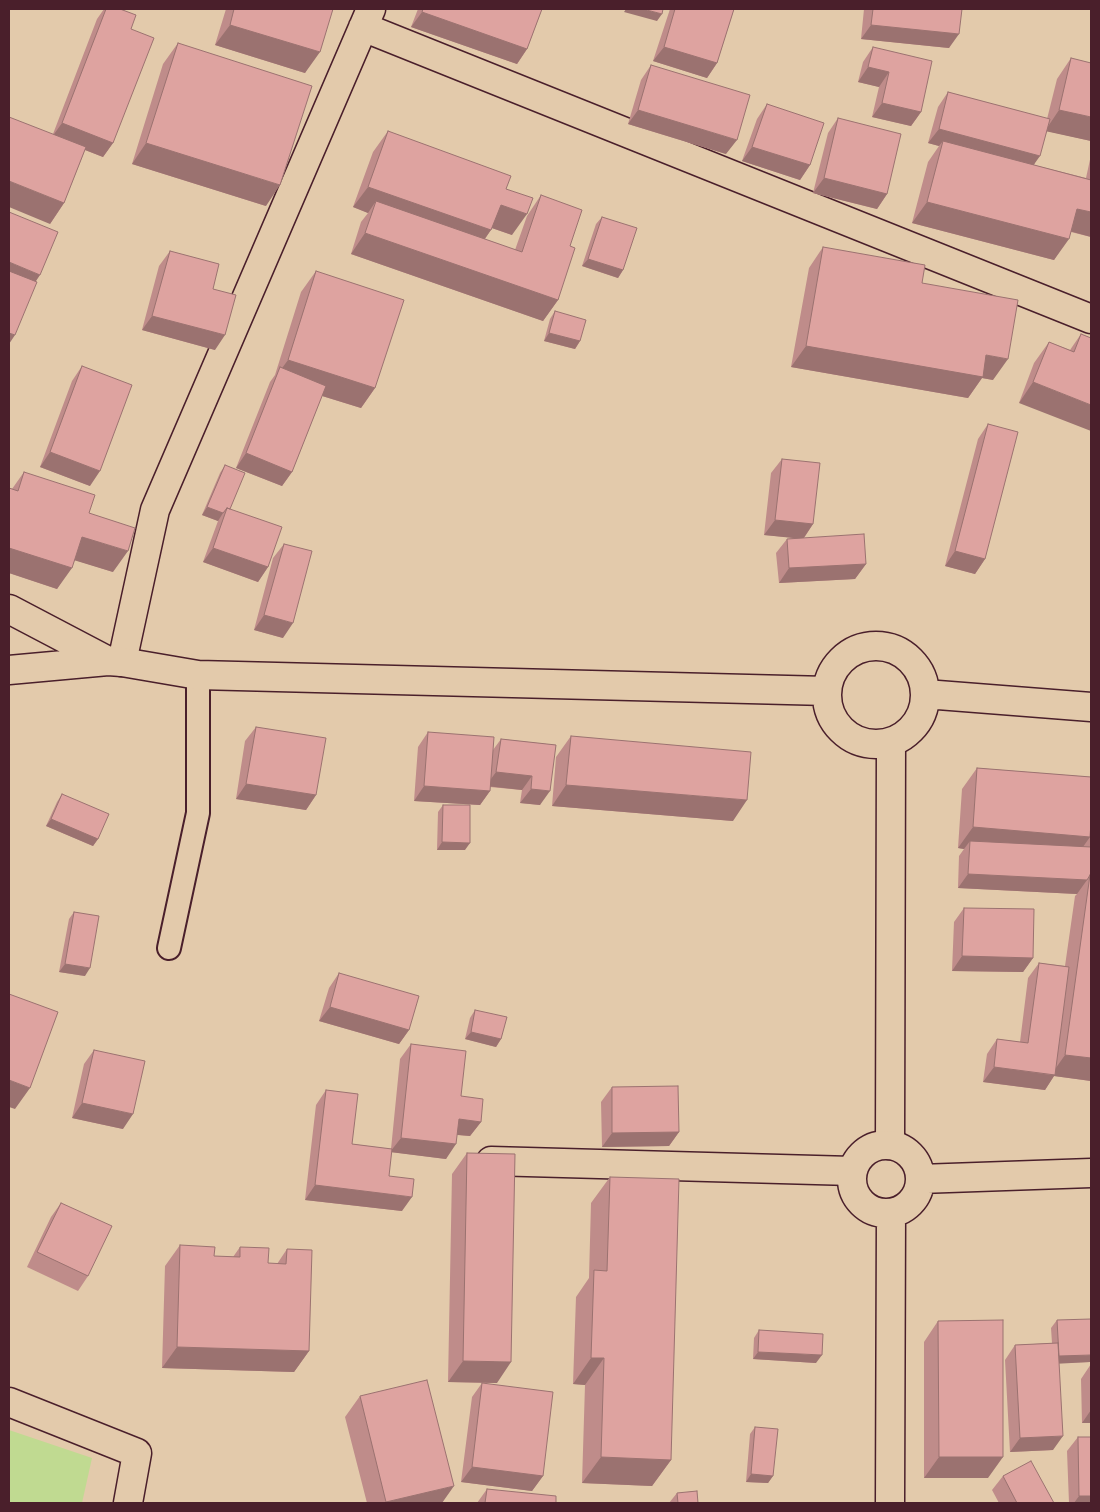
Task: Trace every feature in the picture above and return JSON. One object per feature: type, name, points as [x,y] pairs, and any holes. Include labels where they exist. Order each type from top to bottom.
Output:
[{"type":"street","points":[[115,662],[155,510],[367,18],[1091,319]]},
{"type":"street","points":[[9,609],[115,662]]},
{"type":"street","points":[[869,647],[885,647],[901,653],[913,664],[922,678],[925,694],[923,710],[916,724],[905,735],[891,742],[871,744],[853,739],[838,726],[829,710],[827,691],[835,668],[840,661],[853,651],[869,647]]},
{"type":"street","points":[[9,670],[115,662],[198,676],[827,691]]},
{"type":"street","points":[[925,694],[1091,707]]},
{"type":"street","points":[[890,1145],[891,742]]},
{"type":"street","points":[[890,1145],[905,1151],[916,1163],[920,1179],[917,1195],[906,1207],[891,1213],[874,1212],[860,1202],[853,1188],[852,1171],[860,1157],[874,1147],[890,1145]]},
{"type":"street","points":[[491,1160],[852,1171]]},
{"type":"street","points":[[920,1179],[1091,1174]]},
{"type":"street","points":[[890,1503],[891,1213]]},
{"type":"street","points":[[9,1402],[137,1453],[128,1503]]},
{"type":"lane","points":[[169,948],[198,813],[198,676]]},
{"type":"green space","points":[[9,1430],[92,1458],[82,1503],[9,1503]]},
{"type":"building","points":[[106,9],[120,9],[136,15],[131,29],[154,38],[113,143],[62,123]]},
{"type":"building","points":[[234,9],[333,9],[320,52],[230,25]]},
{"type":"building","points":[[423,9],[542,9],[527,49],[422,12]]},
{"type":"building","points":[[643,9],[663,9],[662,14]]},
{"type":"building","points":[[675,9],[734,9],[717,63],[664,47]]},
{"type":"building","points":[[873,9],[962,9],[959,34],[871,25]]},
{"type":"building","points":[[178,43],[312,86],[280,185],[146,143]]},
{"type":"building","points":[[873,47],[932,61],[921,112],[882,103],[889,72],[868,67]]},
{"type":"building","points":[[1071,58],[1091,63],[1091,117],[1059,110]]},
{"type":"building","points":[[651,65],[750,95],[737,140],[638,110]]},
{"type":"building","points":[[948,92],[1050,119],[1040,156],[939,129]]},
{"type":"building","points":[[767,104],[824,123],[810,165],[752,147]]},
{"type":"building","points":[[9,117],[86,147],[64,203],[9,181]]},
{"type":"building","points":[[838,118],[901,134],[887,194],[824,178]]},
{"type":"building","points":[[388,131],[511,176],[506,189],[533,198],[527,214],[501,205],[491,230],[368,187]]},
{"type":"building","points":[[943,141],[1091,180],[1091,212],[1077,209],[1069,239],[927,202]]},
{"type":"building","points":[[541,195],[582,210],[570,246],[575,248],[558,300],[365,233],[376,201],[522,252]]},
{"type":"building","points":[[9,212],[58,232],[40,275],[9,262]]},
{"type":"building","points":[[602,217],[637,228],[623,270],[588,259]]},
{"type":"building","points":[[823,247],[925,265],[922,283],[1018,300],[1008,359],[986,355],[983,377],[806,346]]},
{"type":"building","points":[[170,251],[219,264],[213,289],[236,295],[225,335],[152,316]]},
{"type":"building","points":[[9,271],[37,282],[15,335],[9,333]]},
{"type":"building","points":[[316,271],[404,300],[375,388],[288,360]]},
{"type":"building","points":[[555,311],[586,320],[580,341],[549,333]]},
{"type":"building","points":[[1081,334],[1091,338],[1091,405],[1033,382],[1049,342],[1074,352]]},
{"type":"building","points":[[82,366],[132,385],[100,471],[50,452]]},
{"type":"building","points":[[280,367],[326,386],[292,472],[246,453]]},
{"type":"building","points":[[988,424],[1018,432],[985,559],[955,551]]},
{"type":"building","points":[[782,459],[820,463],[813,524],[775,520]]},
{"type":"building","points":[[225,465],[245,473],[230,509],[227,508],[223,513],[207,507]]},
{"type":"building","points":[[24,472],[95,495],[89,513],[135,528],[128,551],[82,537],[72,568],[9,548],[9,488],[18,491]]},
{"type":"building","points":[[227,508],[282,527],[268,567],[213,548]]},
{"type":"building","points":[[864,534],[866,564],[789,568],[787,539]]},
{"type":"building","points":[[284,544],[312,551],[293,623],[264,615]]},
{"type":"building","points":[[256,727],[326,738],[316,795],[246,784]]},
{"type":"building","points":[[428,732],[494,737],[490,791],[424,786]]},
{"type":"building","points":[[571,736],[751,752],[747,800],[566,785]]},
{"type":"building","points":[[501,739],[556,745],[550,791],[531,789],[532,776],[496,772]]},
{"type":"building","points":[[977,768],[1091,777],[1090,837],[973,827]]},
{"type":"building","points":[[62,794],[109,814],[98,839],[51,819]]},
{"type":"building","points":[[443,805],[470,805],[470,843],[442,842]]},
{"type":"building","points":[[970,841],[1091,847],[1091,876],[1087,880],[968,874]]},
{"type":"building","points":[[1091,876],[1091,1058],[1065,1055]]},
{"type":"building","points":[[964,908],[1034,909],[1033,958],[962,956]]},
{"type":"building","points":[[74,912],[99,916],[90,968],[65,964]]},
{"type":"building","points":[[1039,963],[1069,967],[1055,1075],[994,1067],[997,1039],[1028,1043]]},
{"type":"building","points":[[339,973],[419,996],[409,1030],[330,1007]]},
{"type":"building","points":[[9,994],[58,1012],[30,1088],[9,1080]]},
{"type":"building","points":[[475,1010],[507,1017],[501,1039],[471,1032]]},
{"type":"building","points":[[411,1044],[466,1051],[461,1096],[483,1099],[481,1122],[459,1119],[456,1144],[401,1138]]},
{"type":"building","points":[[94,1050],[145,1061],[133,1114],[82,1103]]},
{"type":"building","points":[[678,1086],[679,1132],[612,1133],[612,1087]]},
{"type":"building","points":[[326,1090],[358,1094],[352,1144],[392,1149],[389,1176],[414,1179],[412,1197],[315,1185]]},
{"type":"building","points":[[467,1153],[515,1154],[511,1362],[463,1361]]},
{"type":"building","points":[[610,1177],[679,1179],[671,1460],[601,1457],[604,1358],[591,1358],[594,1270],[607,1271]]},
{"type":"building","points":[[61,1203],[112,1226],[88,1276],[37,1252]]},
{"type":"building","points":[[180,1245],[215,1247],[214,1256],[240,1257],[240,1247],[269,1248],[268,1263],[286,1264],[287,1249],[312,1250],[309,1351],[177,1347]]},
{"type":"building","points":[[1091,1319],[1091,1355],[1059,1356],[1057,1320]]},
{"type":"building","points":[[1003,1320],[1003,1457],[939,1457],[938,1321]]},
{"type":"building","points":[[759,1330],[823,1334],[822,1355],[758,1352]]},
{"type":"building","points":[[1058,1343],[1063,1436],[1020,1438],[1015,1345]]},
{"type":"building","points":[[427,1380],[454,1486],[386,1502],[360,1396]]},
{"type":"building","points":[[482,1383],[553,1392],[543,1476],[472,1467]]},
{"type":"building","points":[[755,1427],[778,1429],[773,1476],[751,1474]]},
{"type":"building","points":[[1078,1437],[1091,1437],[1091,1496],[1079,1496]]},
{"type":"building","points":[[1031,1461],[1054,1503],[1017,1503],[1003,1476]]},
{"type":"building","points":[[487,1489],[556,1496],[556,1503],[485,1503]]},
{"type":"building","points":[[697,1491],[698,1503],[678,1503],[677,1493]]}]
